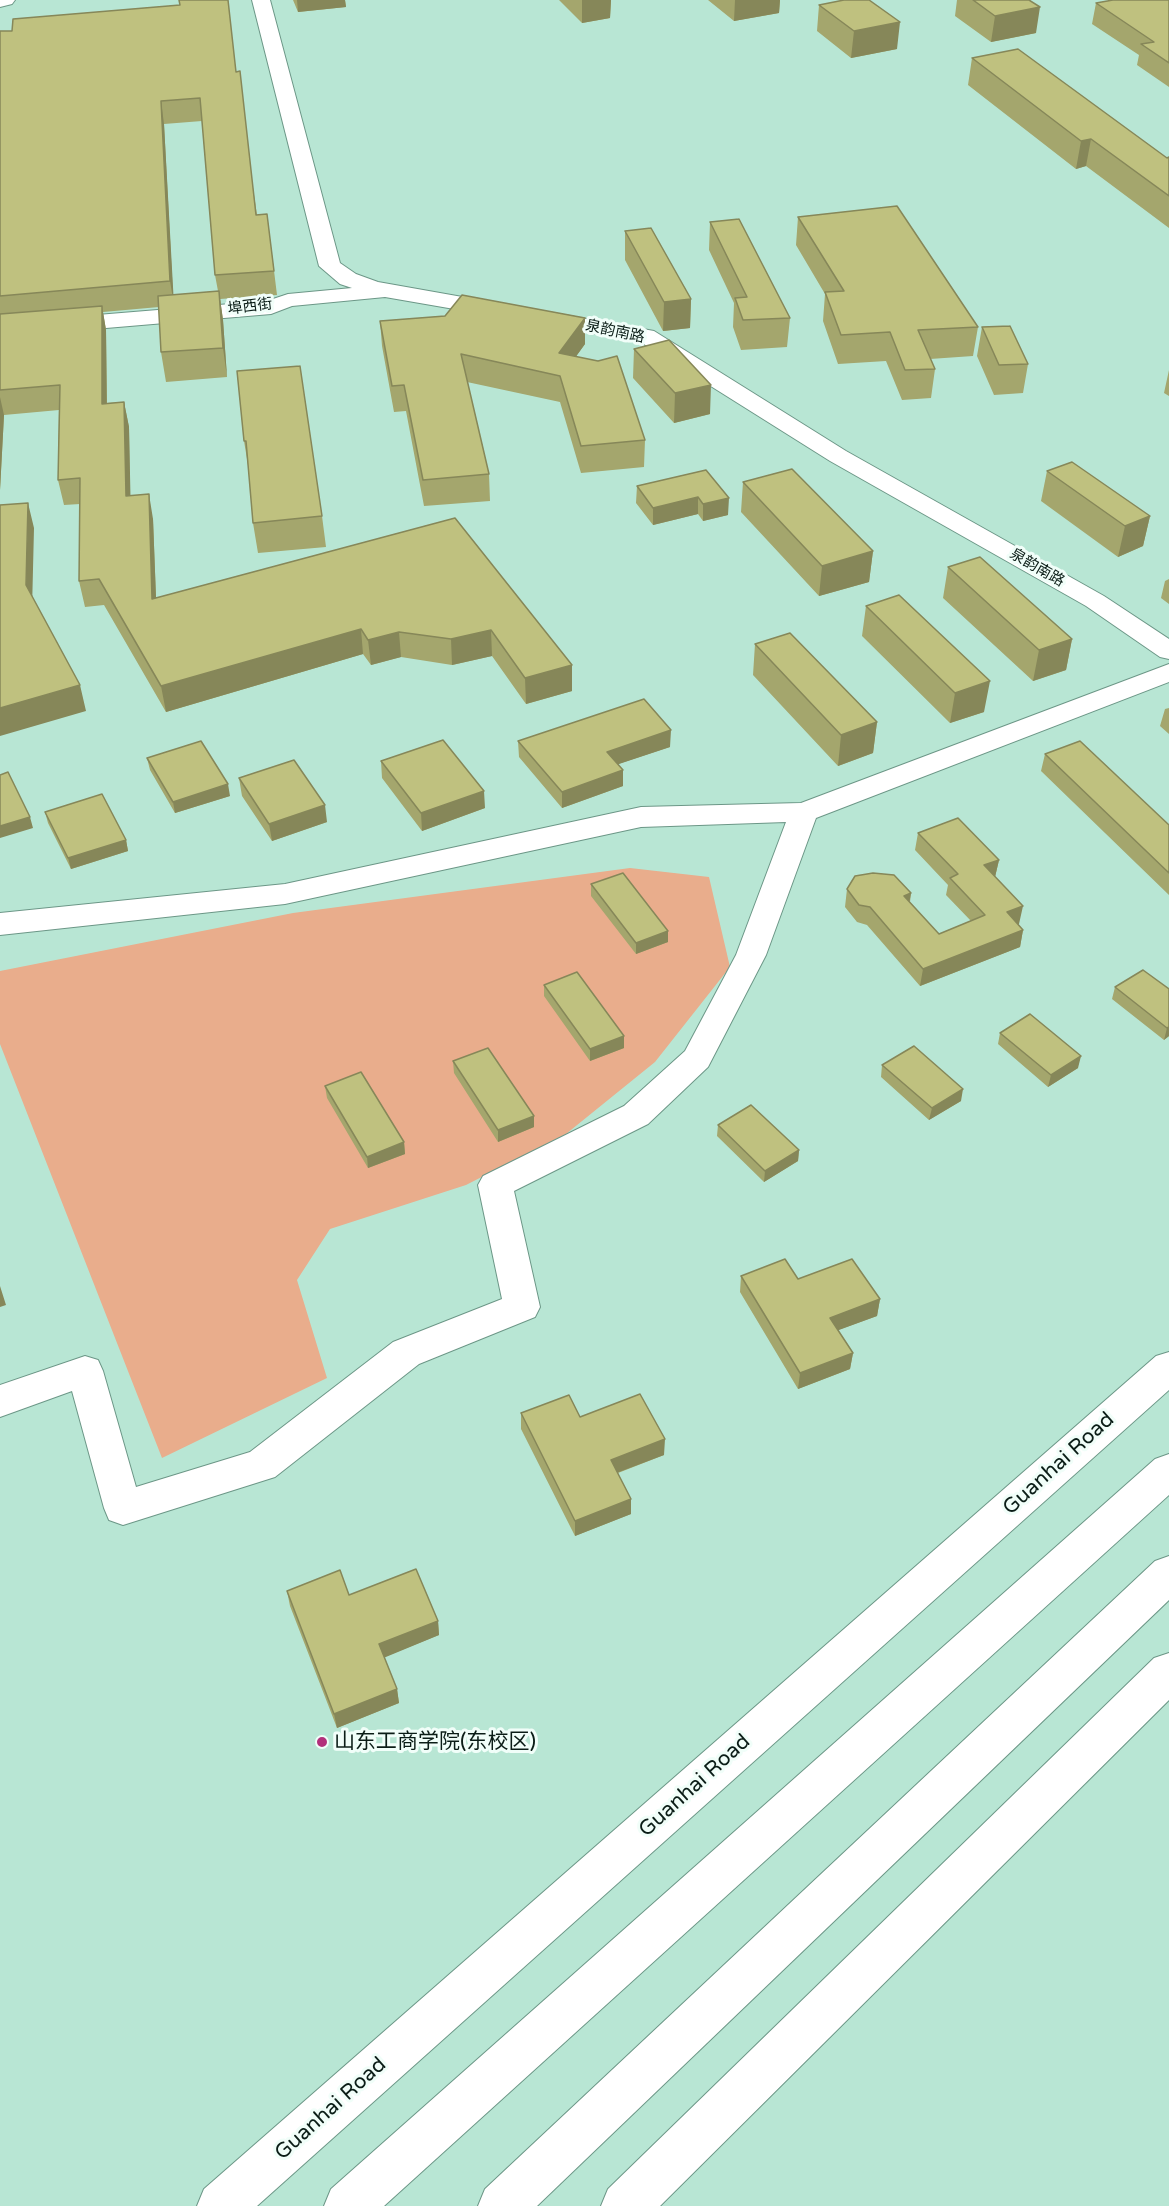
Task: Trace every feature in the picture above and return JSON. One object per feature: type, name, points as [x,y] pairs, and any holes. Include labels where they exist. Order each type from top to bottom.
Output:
[{"type":"street","points":[[0,2],[6,0]]},
{"type":"street","name":"泉韵南路","points":[[261,0],[330,266],[348,279],[373,288],[646,336],[838,456],[1095,601],[1169,651]]},
{"type":"street","name":"埠西街","points":[[0,330],[271,306],[288,300],[392,291]]},
{"type":"street","points":[[0,924],[285,894],[641,817],[804,812],[1169,672]]},
{"type":"street","points":[[0,1401],[85,1371],[123,1508],[262,1465],[406,1353],[522,1307],[495,1185],[636,1115],[697,1059],[751,955],[804,812]]},
{"type":"street","name":"Guanhai Road","points":[[221,2206],[1169,1367]]},
{"type":"street","points":[[348,2206],[1169,1471]]},
{"type":"street","points":[[502,2206],[1169,1574]]},
{"type":"street","points":[[625,2206],[1165,1682]]},
{"type":"shaded area","points":[[630,868],[709,877],[730,967],[655,1062],[566,1134],[466,1185],[330,1229],[297,1280],[327,1378],[162,1458],[0,1044],[0,971],[293,913]]},
{"type":"building","points":[[179,0],[228,0],[236,72],[240,71],[256,215],[267,214],[274,271],[215,275],[200,98],[161,101],[170,281],[0,296],[0,31],[12,31],[13,19],[180,5]]},
{"type":"building","points":[[844,0],[869,0],[900,22],[854,31],[819,5]]},
{"type":"building","points":[[973,0],[1029,0],[1040,7],[995,16]]},
{"type":"building","points":[[1113,0],[1169,0],[1169,63],[1141,44],[1154,42],[1096,3]]},
{"type":"building","points":[[1018,49],[1167,158],[1169,157],[1169,196],[1091,139],[1081,141],[972,58]]},
{"type":"building","points":[[897,206],[978,327],[918,330],[935,369],[905,370],[890,332],[841,335],[825,292],[844,291],[798,217]]},
{"type":"building","points":[[739,219],[790,318],[743,320],[735,298],[747,297],[710,222]]},
{"type":"building","points":[[651,228],[691,299],[664,302],[625,231]]},
{"type":"building","points":[[219,291],[223,348],[161,352],[158,296]]},
{"type":"building","points":[[462,295],[585,318],[559,353],[598,361],[617,356],[645,440],[581,446],[560,376],[461,354],[489,474],[423,480],[404,385],[392,386],[380,321],[445,316]]},
{"type":"building","points":[[102,306],[102,404],[124,402],[126,496],[149,494],[152,599],[455,518],[572,665],[525,678],[491,630],[451,639],[399,632],[368,640],[361,629],[161,686],[99,579],[79,581],[80,478],[58,480],[60,385],[0,390],[0,314]]},
{"type":"building","points":[[1010,326],[1028,364],[999,365],[982,327]]},
{"type":"building","points":[[669,340],[711,385],[675,393],[634,349]]},
{"type":"building","points":[[300,366],[322,516],[253,523],[237,371]]},
{"type":"building","points":[[1072,462],[1150,516],[1125,526],[1047,471]]},
{"type":"building","points":[[792,469],[873,551],[822,566],[743,482]]},
{"type":"building","points":[[706,470],[729,498],[703,504],[698,497],[653,508],[637,486]]},
{"type":"building","points":[[28,503],[26,585],[80,685],[0,708],[0,505]]},
{"type":"building","points":[[980,557],[1072,639],[1039,650],[948,567]]},
{"type":"building","points":[[899,595],[990,681],[955,693],[866,606]]},
{"type":"building","points":[[790,633],[877,722],[841,735],[755,644]]},
{"type":"building","points":[[644,699],[671,730],[607,752],[623,770],[562,792],[518,741]]},
{"type":"building","points":[[443,740],[484,791],[421,813],[381,761]]},
{"type":"building","points":[[201,741],[228,784],[173,802],[147,758]]},
{"type":"building","points":[[1080,741],[1169,825],[1169,873],[1045,754]]},
{"type":"building","points":[[294,760],[325,805],[269,824],[239,778]]},
{"type":"building","points":[[8,772],[30,817],[0,826],[0,775]]},
{"type":"building","points":[[102,794],[126,840],[68,858],[45,812]]},
{"type":"building","points":[[958,818],[999,860],[984,865],[1023,906],[1007,912],[1023,930],[923,969],[870,907],[859,905],[847,889],[855,876],[873,873],[894,875],[911,893],[904,896],[939,934],[985,915],[950,878],[958,874],[918,833]]},
{"type":"building","points":[[623,873],[668,931],[636,943],[591,884]]},
{"type":"building","points":[[1143,970],[1169,989],[1169,1027],[1167,1028],[1115,987]]},
{"type":"building","points":[[577,972],[624,1036],[590,1049],[544,985]]},
{"type":"building","points":[[1030,1014],[1081,1056],[1051,1075],[1000,1033]]},
{"type":"building","points":[[914,1046],[963,1089],[932,1108],[882,1065]]},
{"type":"building","points":[[488,1048],[534,1116],[498,1130],[453,1061]]},
{"type":"building","points":[[361,1072],[404,1142],[367,1157],[325,1086]]},
{"type":"building","points":[[751,1105],[799,1150],[765,1171],[718,1125]]},
{"type":"building","points":[[785,1259],[798,1279],[852,1259],[880,1299],[830,1318],[853,1353],[800,1373],[741,1276]]},
{"type":"building","points":[[640,1394],[665,1439],[611,1460],[631,1499],[575,1521],[521,1413],[569,1395],[580,1417]]},
{"type":"building","points":[[416,1569],[438,1621],[379,1644],[397,1689],[334,1714],[287,1591],[340,1570],[349,1595]]},
{"type":"place","name":"山东工商学院(东校区)","points":[[322,1742]]}]
